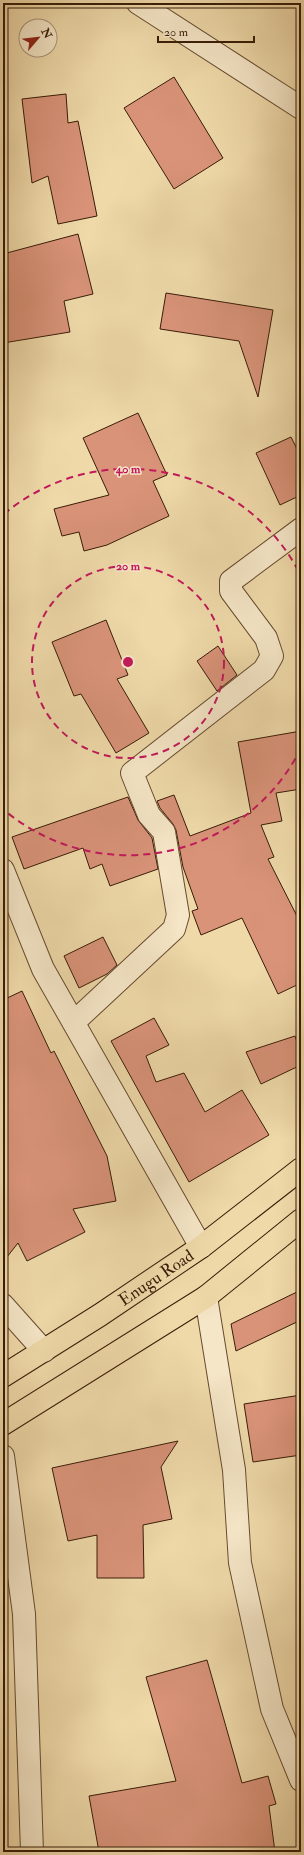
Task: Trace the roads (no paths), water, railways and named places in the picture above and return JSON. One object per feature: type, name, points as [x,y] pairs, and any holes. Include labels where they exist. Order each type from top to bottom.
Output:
[{"type":"main road","name":"Enugu Road","points":[[3,1376],[44,1351],[201,1247],[301,1169]]},
{"type":"main road","points":[[3,1424],[206,1297],[301,1220]]},
{"type":"street","points":[[138,3],[301,108]]},
{"type":"street","points":[[74,1022],[174,929],[178,915],[164,832],[149,815],[132,773],[264,670],[272,656],[266,638],[231,591],[231,581],[301,529]]},
{"type":"street","points":[[3,870],[43,969],[201,1247]]},
{"type":"street","points":[[206,1297],[234,1470],[240,1563],[272,1709],[301,1780]]},
{"type":"street","points":[[3,1305],[44,1351]]},
{"type":"street","points":[[3,1456],[24,1614],[32,1852]]}]
